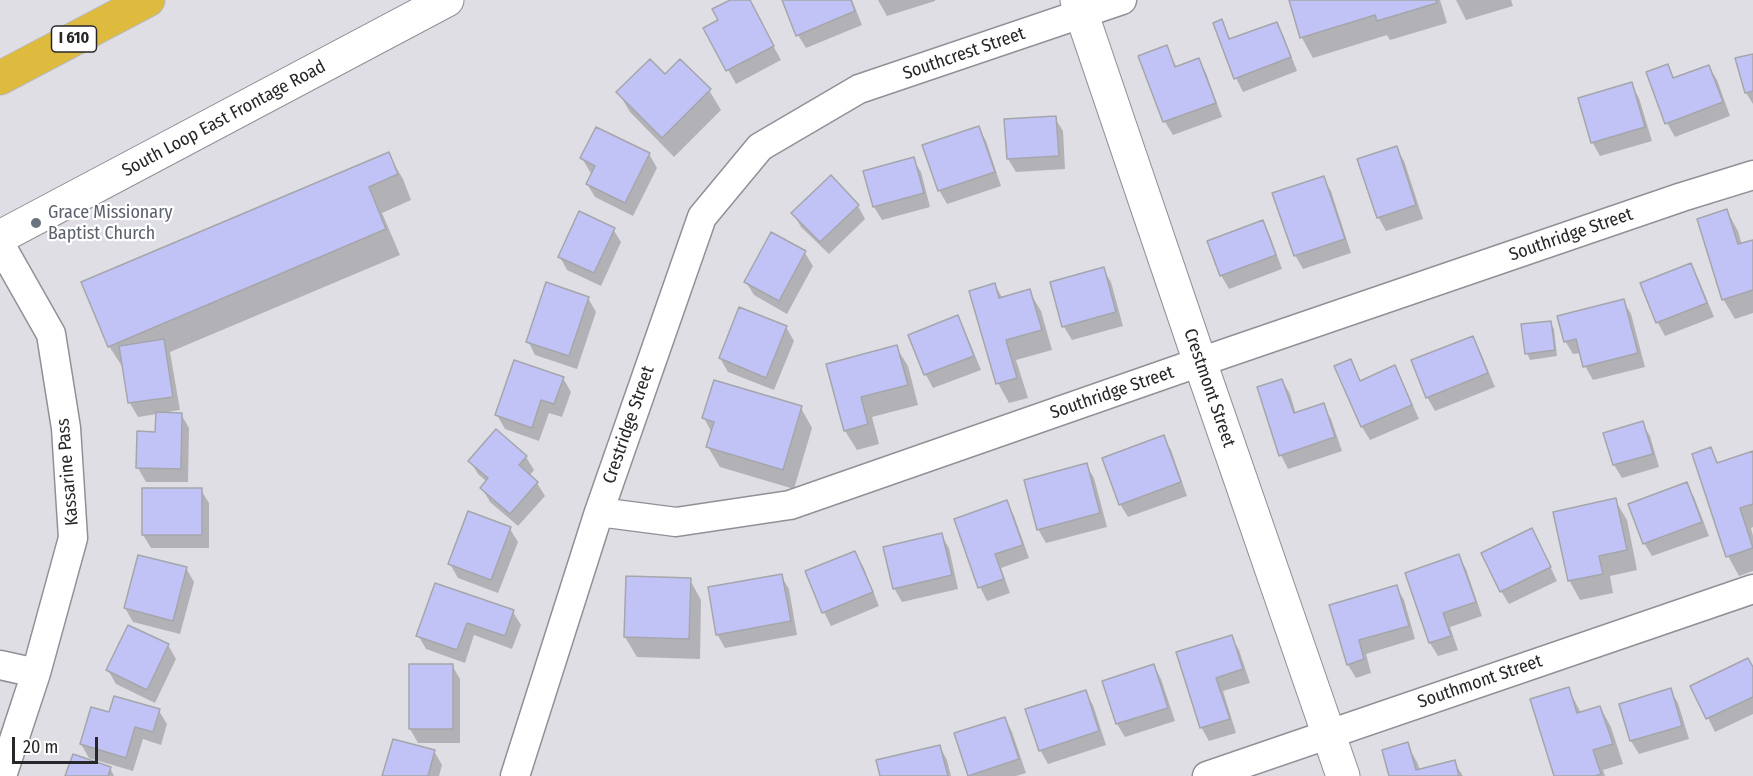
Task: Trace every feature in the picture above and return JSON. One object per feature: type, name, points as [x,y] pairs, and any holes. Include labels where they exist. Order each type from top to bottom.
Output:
[{"type":"highway","name":"I 610","points":[[0,78],[148,0]]},
{"type":"street","name":"South Loop East Frontage Road","points":[[0,237],[447,0]]},
{"type":"street","name":"Southcrest Street","points":[[810,117],[859,89],[1080,7],[1122,0]]},
{"type":"street","name":"Crestmont Street","points":[[1080,7],[1343,776]]},
{"type":"street","name":"Crestridge Street","points":[[515,776],[599,512],[702,217],[760,147],[810,117]]},
{"type":"street","name":"Southridge Street","points":[[599,512],[676,522],[790,506],[1200,362],[1753,175]]},
{"type":"street","name":"Kassarine Pass","points":[[0,244],[51,334],[66,428],[74,538],[36,673],[2,776]]},
{"type":"street","name":"Southmont Street","points":[[1207,776],[1753,589]]},
{"type":"street","points":[[0,665],[36,673]]},
{"type":"building","points":[[730,0],[750,0],[774,46],[726,71],[703,28],[718,20],[712,9]]},
{"type":"building","points":[[782,0],[851,0],[855,11],[796,36]]},
{"type":"building","points":[[1289,0],[1436,0],[1437,3],[1377,21],[1375,15],[1300,38]]},
{"type":"building","points":[[1222,19],[1229,39],[1277,22],[1291,57],[1234,79],[1213,23]]},
{"type":"building","points":[[1167,45],[1175,67],[1199,58],[1216,103],[1163,122],[1138,56]]},
{"type":"building","points":[[1753,54],[1753,91],[1745,93],[1735,58]]},
{"type":"building","points":[[650,59],[665,74],[680,59],[711,89],[662,138],[616,92]]},
{"type":"building","points":[[1668,64],[1673,78],[1709,65],[1723,102],[1665,124],[1646,72]]},
{"type":"building","points":[[1632,82],[1645,127],[1591,143],[1578,98]]},
{"type":"building","points":[[1056,116],[1059,156],[1007,159],[1004,119]]},
{"type":"building","points":[[979,126],[995,172],[938,191],[922,145]]},
{"type":"building","points":[[596,127],[650,153],[625,203],[586,184],[595,166],[580,158]]},
{"type":"building","points":[[1397,146],[1416,205],[1377,218],[1357,159]]},
{"type":"building","points":[[389,152],[398,174],[369,187],[386,229],[108,347],[81,282]]},
{"type":"building","points":[[914,157],[924,193],[873,207],[863,171]]},
{"type":"building","points":[[831,175],[859,205],[820,242],[791,213]]},
{"type":"building","points":[[1324,176],[1345,239],[1294,256],[1272,193]]},
{"type":"building","points":[[1727,209],[1738,244],[1753,240],[1753,290],[1722,300],[1697,219]]},
{"type":"building","points":[[579,211],[615,228],[594,273],[558,257]]},
{"type":"building","points":[[1263,220],[1276,255],[1220,276],[1207,241]]},
{"type":"building","points":[[771,232],[806,251],[779,301],[744,282]]},
{"type":"building","points":[[1691,263],[1707,303],[1656,323],[1640,283]]},
{"type":"building","points":[[1104,267],[1116,312],[1062,327],[1050,282]]},
{"type":"building","points":[[546,282],[589,297],[569,356],[526,342]]},
{"type":"building","points":[[995,283],[999,298],[1030,289],[1042,330],[1006,340],[1017,378],[996,384],[969,291]]},
{"type":"building","points":[[1624,299],[1638,353],[1583,367],[1576,339],[1564,342],[1557,316]]},
{"type":"building","points":[[739,307],[787,326],[766,378],[719,358]]},
{"type":"building","points":[[958,315],[974,356],[924,375],[908,335]]},
{"type":"building","points":[[1551,321],[1555,350],[1525,354],[1521,324]]},
{"type":"building","points":[[1473,336],[1488,373],[1426,398],[1411,360]]},
{"type":"building","points":[[164,339],[173,397],[128,403],[119,346]]},
{"type":"building","points":[[897,345],[908,385],[861,397],[868,424],[844,431],[826,364]]},
{"type":"building","points":[[1351,359],[1360,381],[1395,365],[1412,405],[1361,427],[1334,366]]},
{"type":"building","points":[[514,360],[564,377],[554,404],[541,400],[532,428],[495,415]]},
{"type":"building","points":[[1282,379],[1294,413],[1324,403],[1335,437],[1279,456],[1257,387]]},
{"type":"building","points":[[714,380],[802,406],[783,470],[706,447],[714,422],[702,418]]},
{"type":"building","points":[[156,412],[182,413],[181,469],[136,468],[137,431],[155,432]]},
{"type":"building","points":[[1643,421],[1653,454],[1613,465],[1603,433]]},
{"type":"building","points":[[496,429],[527,456],[519,465],[538,482],[510,514],[480,488],[488,478],[468,461]]},
{"type":"building","points":[[1164,435],[1181,482],[1119,505],[1102,458]]},
{"type":"building","points":[[1711,447],[1717,463],[1753,451],[1753,504],[1740,508],[1753,548],[1726,557],[1692,454]]},
{"type":"building","points":[[1087,463],[1100,513],[1037,530],[1024,480]]},
{"type":"building","points":[[1687,482],[1702,522],[1643,544],[1628,504]]},
{"type":"building","points":[[142,488],[202,488],[202,535],[142,535]]},
{"type":"building","points":[[1616,498],[1627,550],[1599,556],[1603,574],[1568,581],[1553,512]]},
{"type":"building","points":[[1007,500],[1023,545],[995,554],[1004,579],[978,588],[954,519]]},
{"type":"building","points":[[468,511],[511,527],[491,580],[448,564]]},
{"type":"building","points":[[1532,528],[1551,567],[1500,592],[1481,553]]},
{"type":"building","points":[[942,533],[952,575],[893,589],[883,547]]},
{"type":"building","points":[[855,551],[873,592],[822,613],[805,571]]},
{"type":"building","points":[[1459,554],[1476,602],[1443,613],[1451,636],[1429,643],[1405,573]]},
{"type":"building","points":[[138,555],[187,567],[173,621],[124,608]]},
{"type":"building","points":[[782,574],[791,621],[716,635],[708,587]]},
{"type":"building","points":[[626,576],[691,578],[689,639],[624,637]]},
{"type":"building","points":[[435,583],[514,610],[505,636],[467,623],[457,650],[416,636]]},
{"type":"building","points":[[1397,585],[1409,626],[1359,640],[1364,659],[1347,665],[1329,605]]},
{"type":"building","points":[[128,625],[169,644],[147,690],[106,670]]},
{"type":"building","points":[[1232,635],[1243,669],[1216,678],[1230,719],[1200,728],[1176,652]]},
{"type":"building","points":[[1748,658],[1753,667],[1753,697],[1706,719],[1690,686]]},
{"type":"building","points":[[409,664],[453,664],[453,729],[409,729]]},
{"type":"building","points":[[1154,664],[1168,708],[1116,724],[1102,681]]},
{"type":"building","points":[[1569,687],[1577,713],[1600,706],[1613,744],[1593,750],[1601,774],[1595,776],[1554,776],[1530,699]]},
{"type":"building","points":[[1671,688],[1682,726],[1630,741],[1619,704]]},
{"type":"building","points":[[1086,690],[1099,731],[1039,751],[1025,709]]},
{"type":"building","points":[[114,696],[160,709],[153,732],[135,727],[126,758],[80,744],[91,707],[109,712]]},
{"type":"building","points":[[1005,717],[1019,759],[968,776],[954,733]]},
{"type":"building","points":[[393,739],[435,750],[428,776],[382,776]]},
{"type":"building","points":[[1408,742],[1416,770],[1455,760],[1459,776],[1389,776],[1382,750]]},
{"type":"building","points":[[940,745],[948,776],[880,776],[876,760]]},
{"type":"building","points":[[73,754],[111,767],[108,776],[65,776]]},
{"type":"place","name":"Grace Missionary Baptist Church","points":[[36,223]]}]
